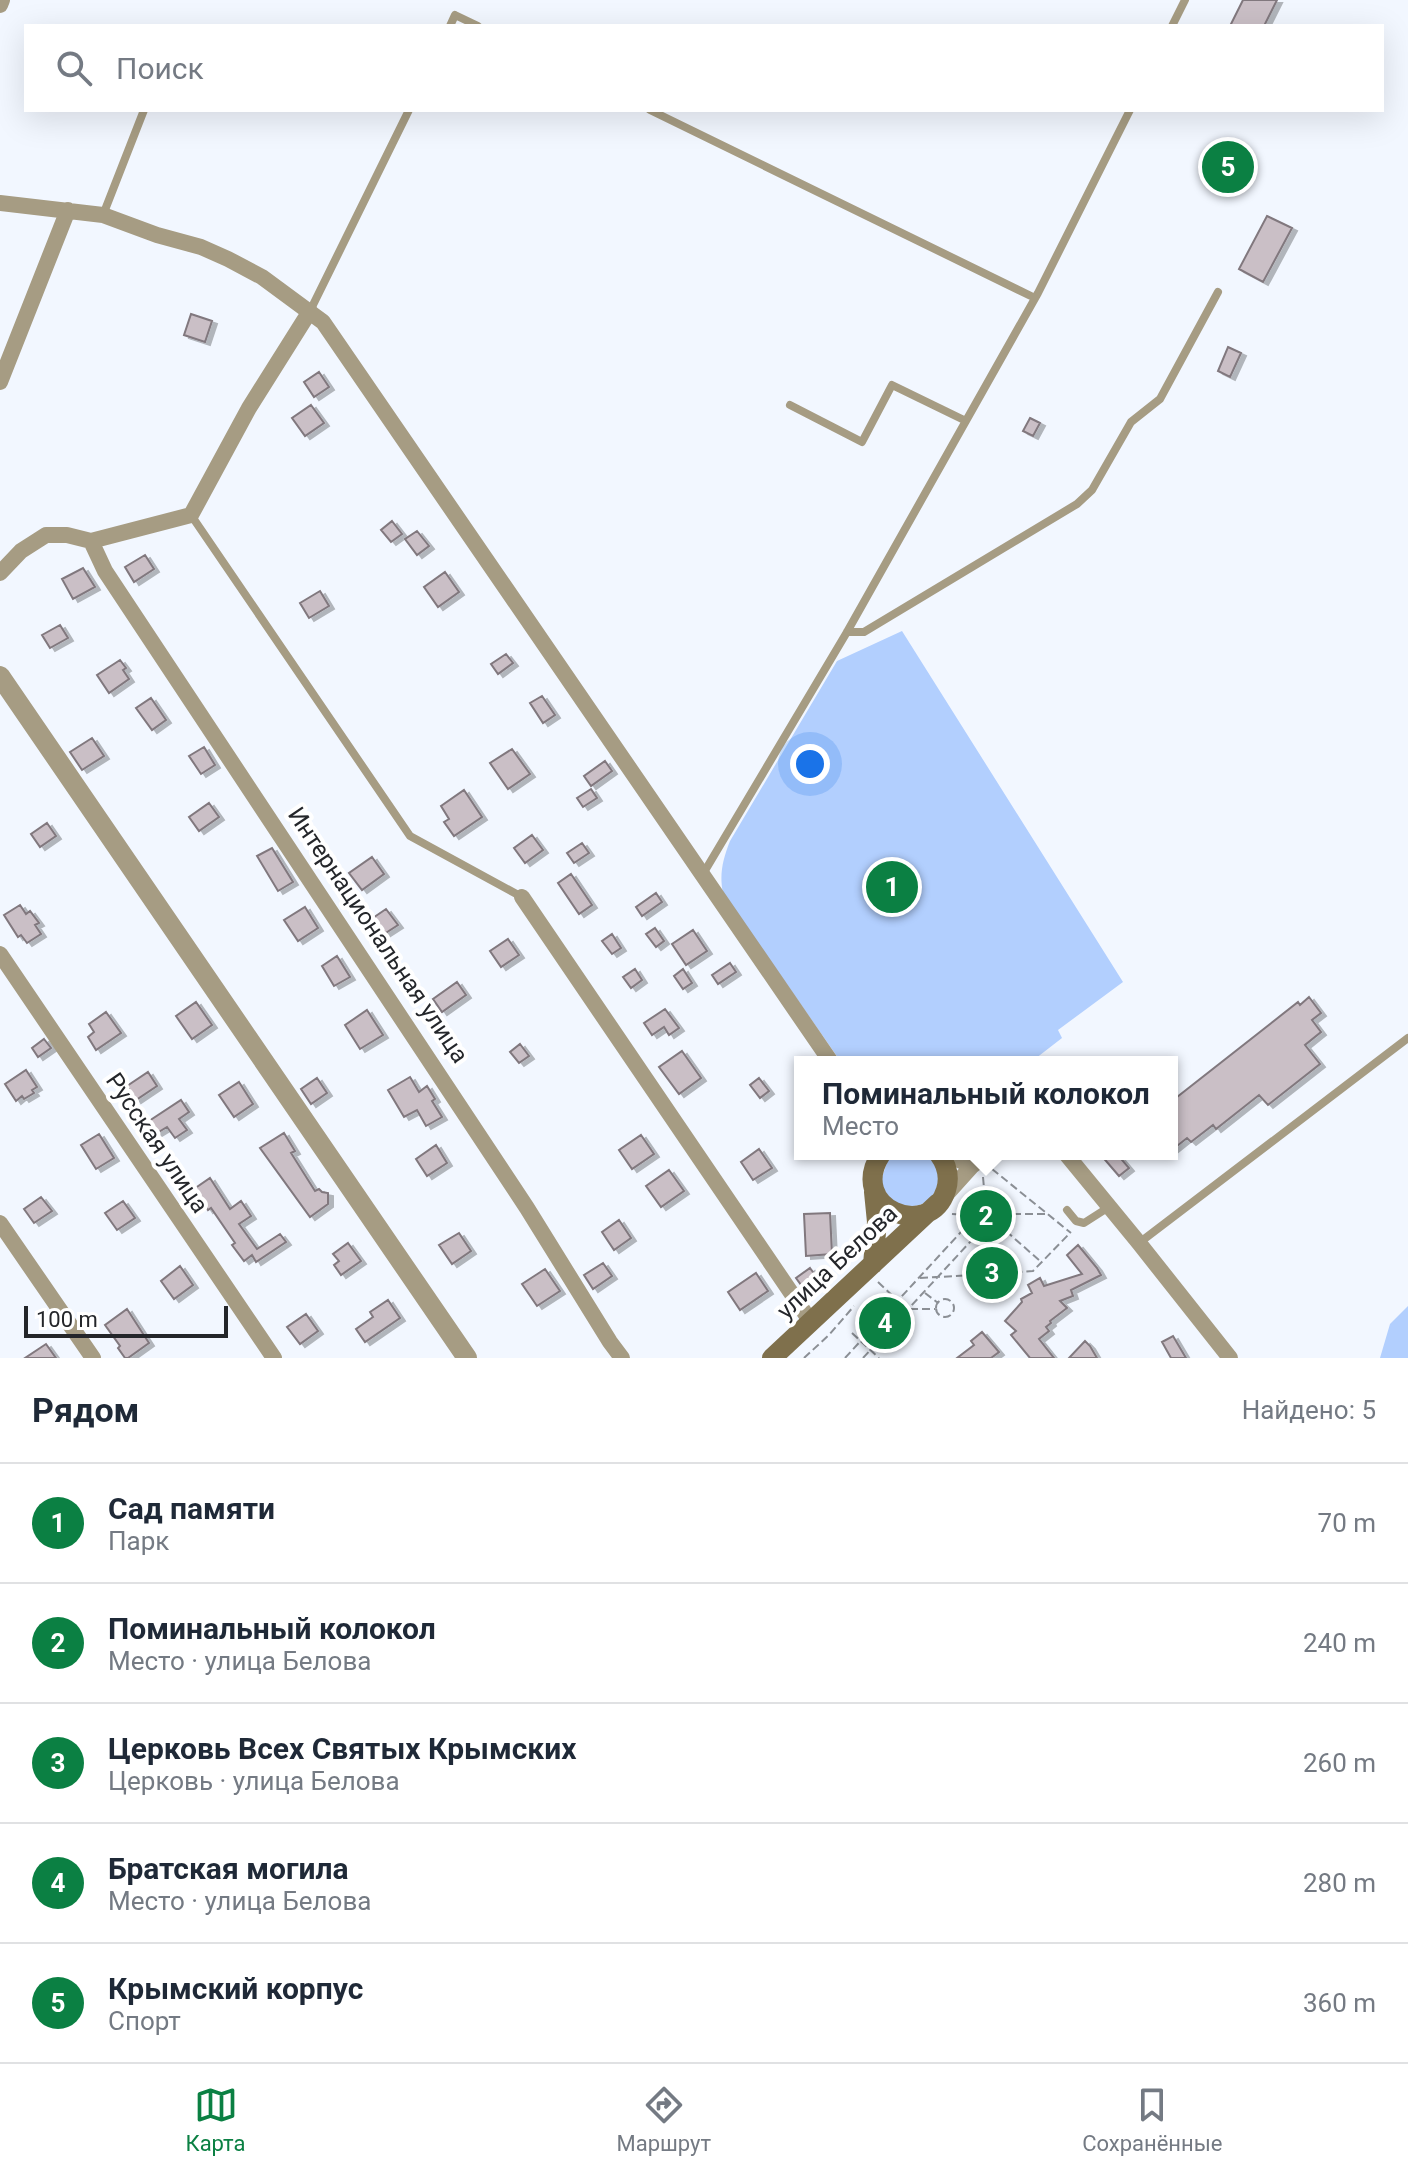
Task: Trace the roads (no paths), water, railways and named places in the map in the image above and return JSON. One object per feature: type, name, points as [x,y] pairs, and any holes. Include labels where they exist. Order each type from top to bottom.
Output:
[{"type":"main road","points":[[874,1272],[877,1222],[872,1178],[878,1160]]},
{"type":"main road","points":[[872,1178],[882,1203],[897,1213],[906,1216],[944,1209],[948,1178],[942,1160]]},
{"type":"main road","name":"улица Белова","points":[[772,1358],[944,1209]]},
{"type":"street","points":[[0,203],[103,215],[201,247],[262,277],[323,322],[827,1056]]},
{"type":"street","points":[[0,382],[68,210]]},
{"type":"street","points":[[0,573],[21,551],[46,535],[67,535],[91,541],[191,515],[249,408],[310,311]]},
{"type":"street","name":"Интернациональная улица","points":[[91,541],[105,571],[527,1208],[622,1358]]},
{"type":"street","points":[[0,676],[467,1358]]},
{"type":"street","points":[[522,897],[811,1322]]},
{"type":"street","name":"Русская улица","points":[[0,954],[274,1358]]},
{"type":"street","points":[[870,1160],[872,1178]]},
{"type":"street","points":[[1071,1160],[1230,1358]]},
{"type":"street","points":[[944,1209],[979,1163]]},
{"type":"street","points":[[0,1223],[93,1358]]},
{"type":"lane","points":[[1173,24],[1185,0]]},
{"type":"lane","points":[[451,24],[455,15],[474,24]]},
{"type":"lane","points":[[103,215],[143,112]]},
{"type":"lane","points":[[310,311],[408,112]]},
{"type":"lane","points":[[654,112],[1035,298]]},
{"type":"lane","points":[[703,874],[847,632],[1035,298],[1129,112]]},
{"type":"lane","points":[[847,632],[864,632],[1077,504],[1092,490],[1131,422],[1160,399],[1218,292]]},
{"type":"lane","points":[[790,405],[862,442],[892,385],[966,421]]},
{"type":"lane","points":[[191,515],[410,836],[522,897]]},
{"type":"lane","points":[[1139,1243],[1408,1038]]},
{"type":"lane","points":[[1067,1210],[1076,1221],[1084,1223],[1109,1206]]},
{"type":"place","name":"Крымский корпус","points":[[1228,167]]},
{"type":"place","name":"Сад памяти","points":[[892,887]]},
{"type":"place","name":"Поминальный колокол","points":[[986,1216]]},
{"type":"place","name":"Церковь Всех Святых Крымских","points":[[992,1273]]},
{"type":"place","name":"Братская могила","points":[[885,1323]]}]
